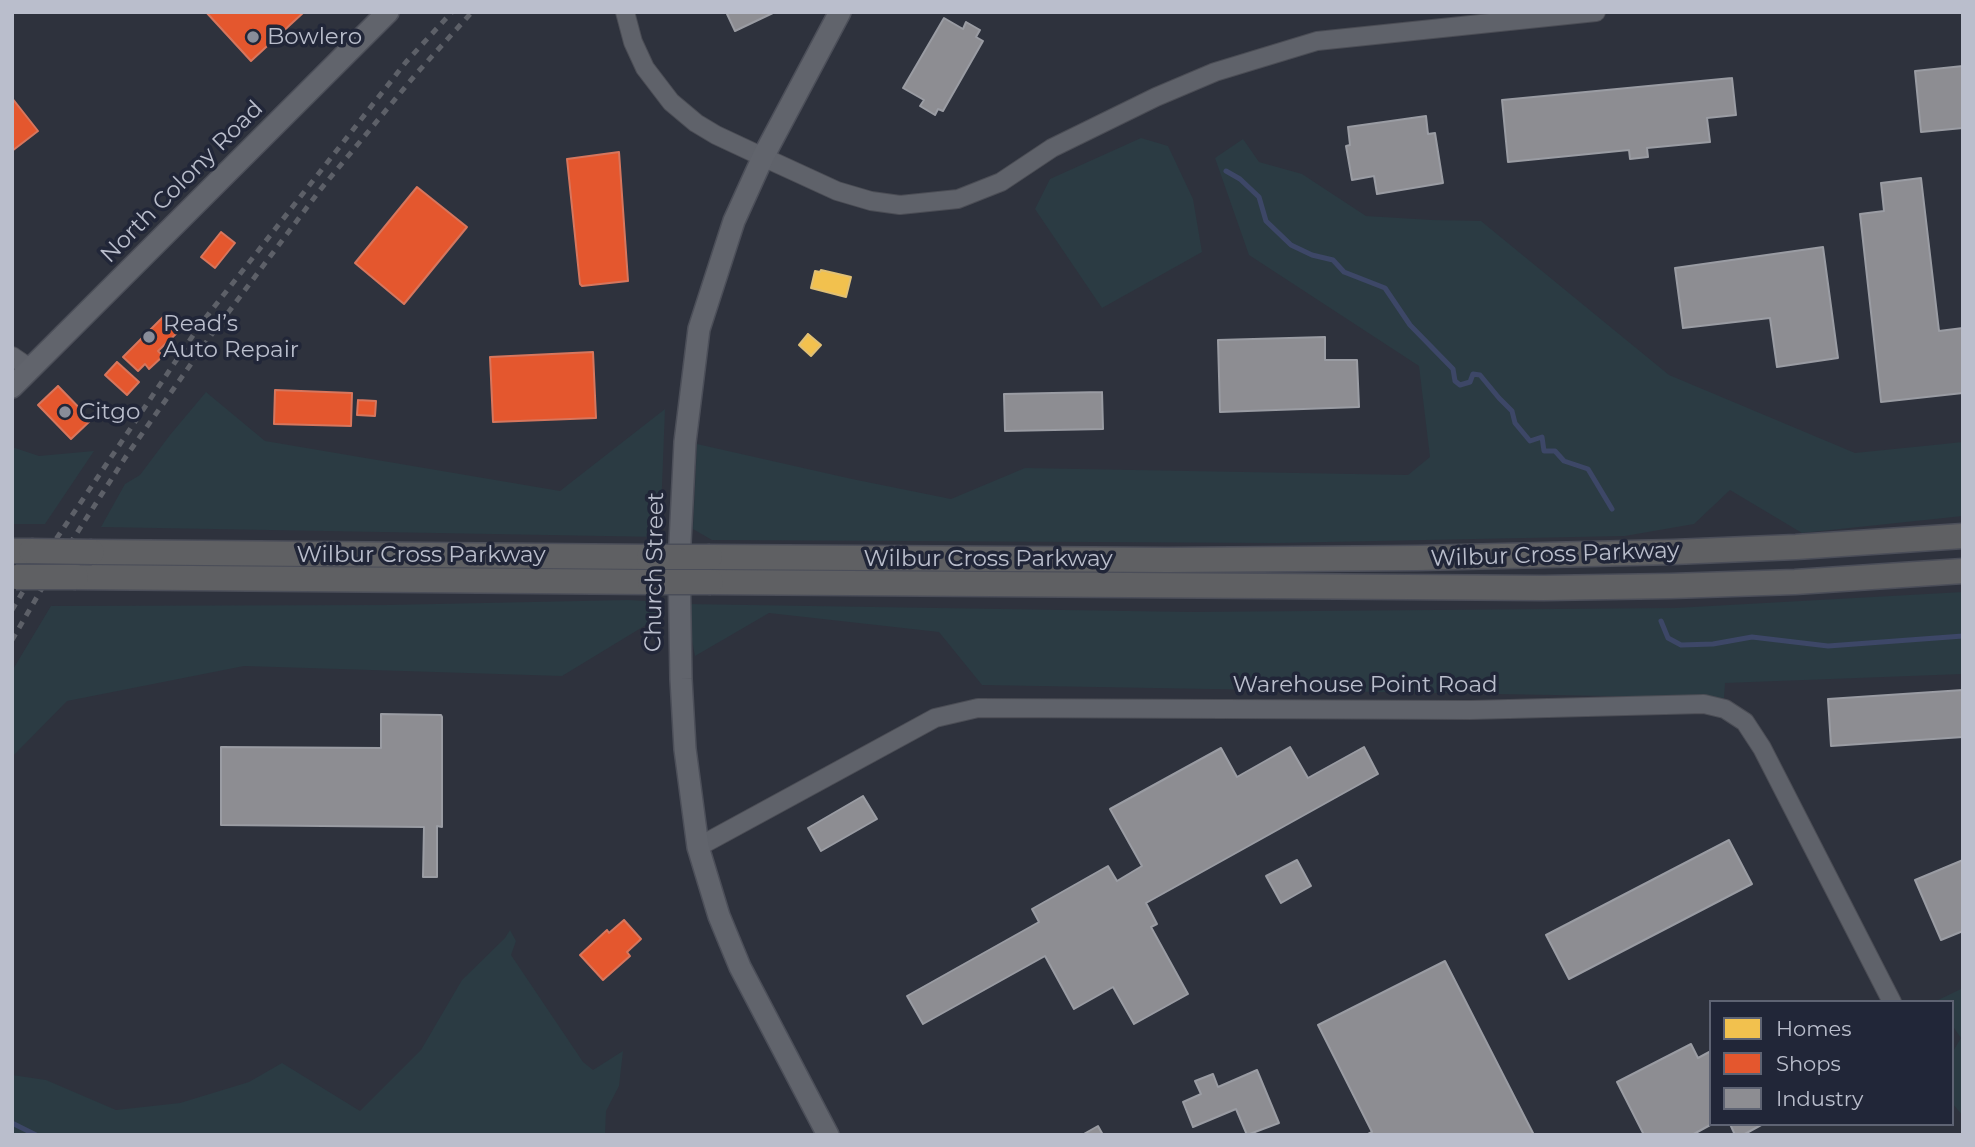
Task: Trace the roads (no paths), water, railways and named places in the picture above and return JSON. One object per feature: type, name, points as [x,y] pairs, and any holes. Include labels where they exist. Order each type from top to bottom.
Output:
[{"type":"highway","name":"Wilbur Cross Parkway","points":[[21,551],[1168,560],[1418,558],[1727,550],[1963,536]]},
{"type":"highway","name":"Wilbur Cross Parkway","points":[[14,582],[237,579],[1544,588],[1795,582],[1963,571]]},
{"type":"main road","name":"North Colony Road","points":[[12,387],[388,12]]},
{"type":"main road","name":"Church Street","points":[[828,1135],[740,967],[719,916],[698,847],[685,749],[679,563],[685,442],[699,329],[734,221],[763,157],[839,12]]},
{"type":"street","points":[[625,12],[633,42],[645,68],[671,102],[696,123],[716,135],[837,191],[871,201],[901,205],[958,199],[1001,182],[1052,148],[1156,97],[1215,72],[1317,41],[1596,12]]},
{"type":"street","points":[[12,356],[31,369]]},
{"type":"street","name":"Warehouse Point Road","points":[[698,847],[934,718],[978,708],[1470,710],[1704,704],[1725,709],[1745,722],[1762,748],[1891,1000]]},
{"type":"waterway","points":[[1226,171],[1240,179],[1259,197],[1266,221],[1291,245],[1312,255],[1333,260],[1344,272],[1385,288],[1410,325],[1453,369],[1455,381],[1460,385],[1470,382],[1473,374],[1480,375],[1512,411],[1515,423],[1530,441],[1542,437],[1544,451],[1555,451],[1564,461],[1588,469],[1612,509]]},
{"type":"waterway","points":[[1661,621],[1668,638],[1681,645],[1713,644],[1752,637],[1828,646],[1963,636]]},
{"type":"waterway","points":[[12,1123],[36,1135]]},
{"type":"railway","points":[[12,610],[38,566],[200,325],[406,62],[452,12]]},
{"type":"railway","points":[[12,640],[48,578],[125,458],[212,334],[320,190],[416,74],[472,12]]},
{"type":"place","name":"Bowlero","points":[[253,37]]},
{"type":"place","name":"Read’s Auto Repair","points":[[149,337]]},
{"type":"place","name":"Citgo","points":[[65,412]]}]
